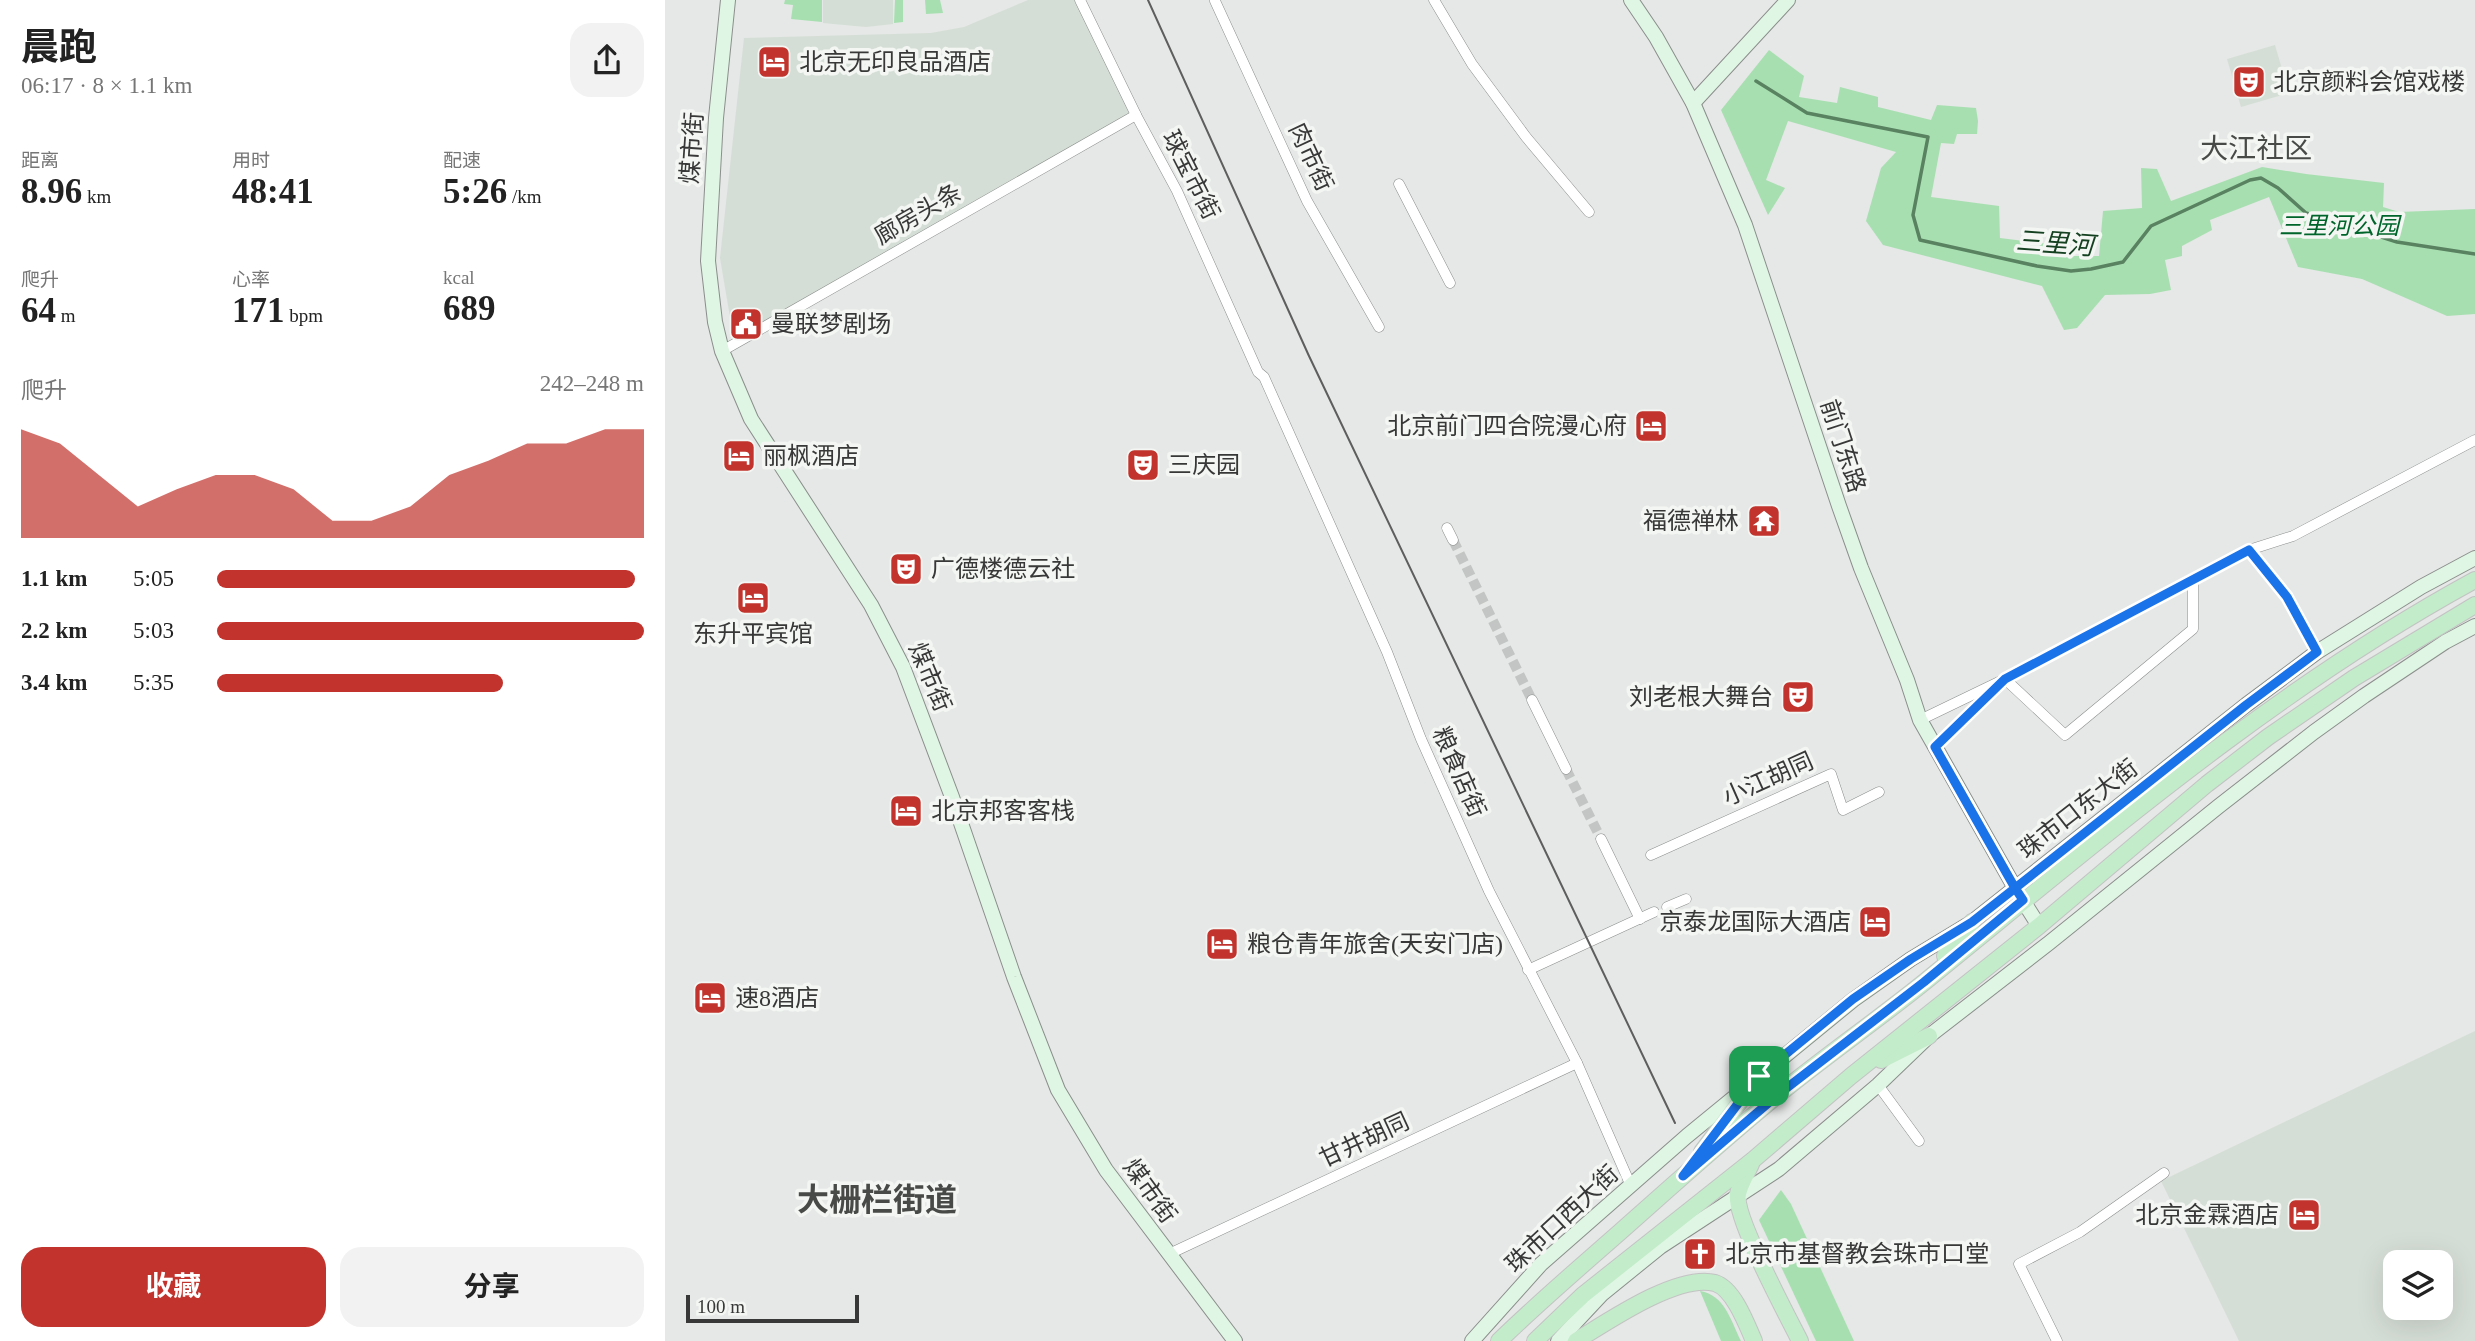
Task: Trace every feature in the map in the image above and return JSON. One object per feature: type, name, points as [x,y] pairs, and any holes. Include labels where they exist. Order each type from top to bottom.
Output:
[{"type":"main road","name":"珠市口东大街","points":[[1683,1176],[1779,1094],[1924,982],[2019,894],[2070,864],[2196,765],[2344,659],[2429,605],[2475,580]]},
{"type":"main road","points":[[1535,1341],[1583,1295],[2039,926],[2207,784],[2268,737],[2354,678],[2475,605]]},
{"type":"main road","points":[[2070,864],[2084,887]]},
{"type":"main road","points":[[1924,982],[1972,922]]},
{"type":"main road","points":[[1851,1076],[1929,1036]]},
{"type":"main road","points":[[1683,1176],[1759,1076]]},
{"type":"main road","points":[[1753,1160],[1737,1195],[1746,1228],[1800,1341]]},
{"type":"main road","name":"珠市口西大街","points":[[1499,1341],[1683,1176]]},
{"type":"main road","points":[[1576,1341],[1663,1291],[1716,1283],[1728,1292],[1737,1305],[1754,1341]]},
{"type":"main road","points":[[1552,1341],[1583,1295]]},
{"type":"main road","points":[[1487,1341],[1520,1321]]},
{"type":"street","name":"煤市街","points":[[728,0],[716,118],[708,261],[715,322],[722,351],[751,419],[871,605],[903,667],[952,797],[1014,977],[1058,1090],[1106,1170],[1235,1341]]},
{"type":"street","name":"球宝市街","points":[[1080,0],[1136,115],[1177,191],[1258,372]]},
{"type":"street","points":[[1434,0],[1472,64],[1526,136],[1589,212]]},
{"type":"street","name":"前门东路","points":[[1631,0],[1656,37],[1693,103],[1745,225],[1839,506],[1920,720],[2039,926]]},
{"type":"street","points":[[1693,103],[1788,0]]},
{"type":"street","name":"肉市街","points":[[1215,1],[1307,201],[1379,327]]},
{"type":"street","name":"廊房头条","points":[[722,351],[1136,115]]},
{"type":"street","points":[[1399,184],[1450,283]]},
{"type":"street","name":"粮食店街","points":[[1258,372],[1264,377],[1387,652],[1489,891],[1577,1063],[1631,1186]]},
{"type":"street","points":[[1920,720],[2005,679],[2249,550],[2293,536],[2475,440]]},
{"type":"street","points":[[1447,528],[1453,540]]},
{"type":"street","points":[[2249,550],[2287,597],[2317,652]]},
{"type":"street","name":"珠市口东大街","points":[[1687,1136],[1853,999],[1911,959],[2019,894],[2246,705],[2317,652],[2421,587],[2475,558]]},
{"type":"street","points":[[2005,679],[2065,736],[2193,629],[2193,579]]},
{"type":"street","points":[[1558,1341],[1602,1294],[1631,1270],[1660,1247],[1779,1169],[1878,1085],[1929,1036],[2313,732],[2445,642],[2475,626]]},
{"type":"street","points":[[1935,747],[2005,679]]},
{"type":"street","points":[[1532,700],[1566,769]]},
{"type":"street","name":"小江胡同","points":[[1651,855],[1831,774],[1843,810],[1879,792]]},
{"type":"street","points":[[1601,839],[1640,919]]},
{"type":"street","points":[[1667,907],[1686,899]]},
{"type":"street","points":[[1528,970],[1654,912]]},
{"type":"street","name":"甘井胡同","points":[[1169,1254],[1577,1063]]},
{"type":"street","points":[[1878,1085],[1919,1140]]},
{"type":"street","name":"珠市口西大街","points":[[1472,1341],[1541,1264],[1687,1136]]},
{"type":"street","points":[[2057,1341],[2019,1264],[2080,1232],[2164,1173]]},
{"type":"shaded area","points":[[823,0],[893,0],[893,24],[866,27],[823,23]]},
{"type":"shaded area","points":[[1028,0],[1076,0],[1133,113],[743,333],[732,329],[720,258],[744,38],[931,33],[964,27]]},
{"type":"shaded area","points":[[2275,45],[2289,93],[2241,107],[2227,59]]},
{"type":"shaded area","points":[[2475,1031],[2475,1341],[2239,1341],[2161,1181]]},
{"type":"green space","points":[[785,0],[822,0],[822,22],[791,19],[793,5],[784,4]]},
{"type":"green space","points":[[895,0],[903,0],[903,22],[894,23]]},
{"type":"green space","points":[[925,0],[940,0],[943,13],[926,14]]},
{"type":"green space","name":"三里河公园","points":[[1769,50],[1804,76],[1799,97],[1837,103],[1840,87],[1878,97],[1878,107],[1931,120],[1937,105],[1976,108],[1977,134],[1957,134],[1954,144],[1941,143],[1931,197],[1999,206],[2000,238],[2049,244],[2052,256],[2099,256],[2103,211],[2142,208],[2141,168],[2157,169],[2171,201],[2262,167],[2384,183],[2383,207],[2399,212],[2475,209],[2475,314],[2447,316],[2362,279],[2298,267],[2269,197],[2210,220],[2212,230],[2182,246],[2182,256],[2165,260],[2171,290],[2150,294],[2105,295],[2077,328],[2064,330],[2042,286],[1883,245],[1866,221],[1881,168],[1896,152],[1788,121],[1766,180],[1785,188],[1768,215],[1721,110]]},
{"type":"green space","points":[[1781,1190],[1791,1204],[1854,1341],[1816,1341],[1759,1220]]},
{"type":"green space","points":[[1700,1291],[1709,1293],[1721,1303],[1741,1341],[1721,1341]]},
{"type":"waterway","name":"三里河","points":[[1756,81],[1807,113],[1928,137],[1913,215],[1920,240],[2037,266],[2071,271],[2091,269],[2123,262],[2151,226],[2250,180],[2261,178],[2278,188],[2306,213],[2397,242],[2475,254]]},
{"type":"tunnel","points":[[1453,540],[1532,700]]},
{"type":"tunnel","points":[[1566,769],[1601,839]]},
{"type":"tram line","points":[[1148,0],[1309,356],[1675,1123]]},
{"type":"place","name":"北京无印良品酒店","points":[[774,62]]},
{"type":"place","name":"北京颜料会馆戏楼","points":[[2249,82]]},
{"type":"place","name":"曼联梦剧场","points":[[746,324]]},
{"type":"place","name":"北京前门四合院漫心府","points":[[1651,426]]},
{"type":"place","name":"丽枫酒店","points":[[739,456]]},
{"type":"place","name":"三庆园","points":[[1143,465]]},
{"type":"place","name":"福德禅林","points":[[1764,521]]},
{"type":"place","name":"广德楼德云社","points":[[906,569]]},
{"type":"place","name":"东升平宾馆","points":[[753,598]]},
{"type":"place","name":"刘老根大舞台","points":[[1798,697]]},
{"type":"place","name":"北京邦客客栈","points":[[906,811]]},
{"type":"place","name":"京泰龙国际大酒店","points":[[1875,922]]},
{"type":"place","name":"粮仓青年旅舍(天安门店)","points":[[1222,944]]},
{"type":"place","name":"速8酒店","points":[[710,998]]},
{"type":"place","name":"北京金霖酒店","points":[[2304,1215]]},
{"type":"place","name":"北京市基督教会珠市口堂","points":[[1700,1254]]},
{"type":"district","name":"大江社区","points":[[2256,148]]},
{"type":"district","name":"大栅栏街道","points":[[877,1200]]},
{"type":"route","points":[[1759,1076],[1683,1176],[1779,1094],[1924,982],[2023,900],[2015,888],[1935,747],[2005,679],[2249,550],[2287,597],[2317,652],[2246,705],[2033,874],[2015,888],[1972,922],[1853,999],[1759,1076]]}]
